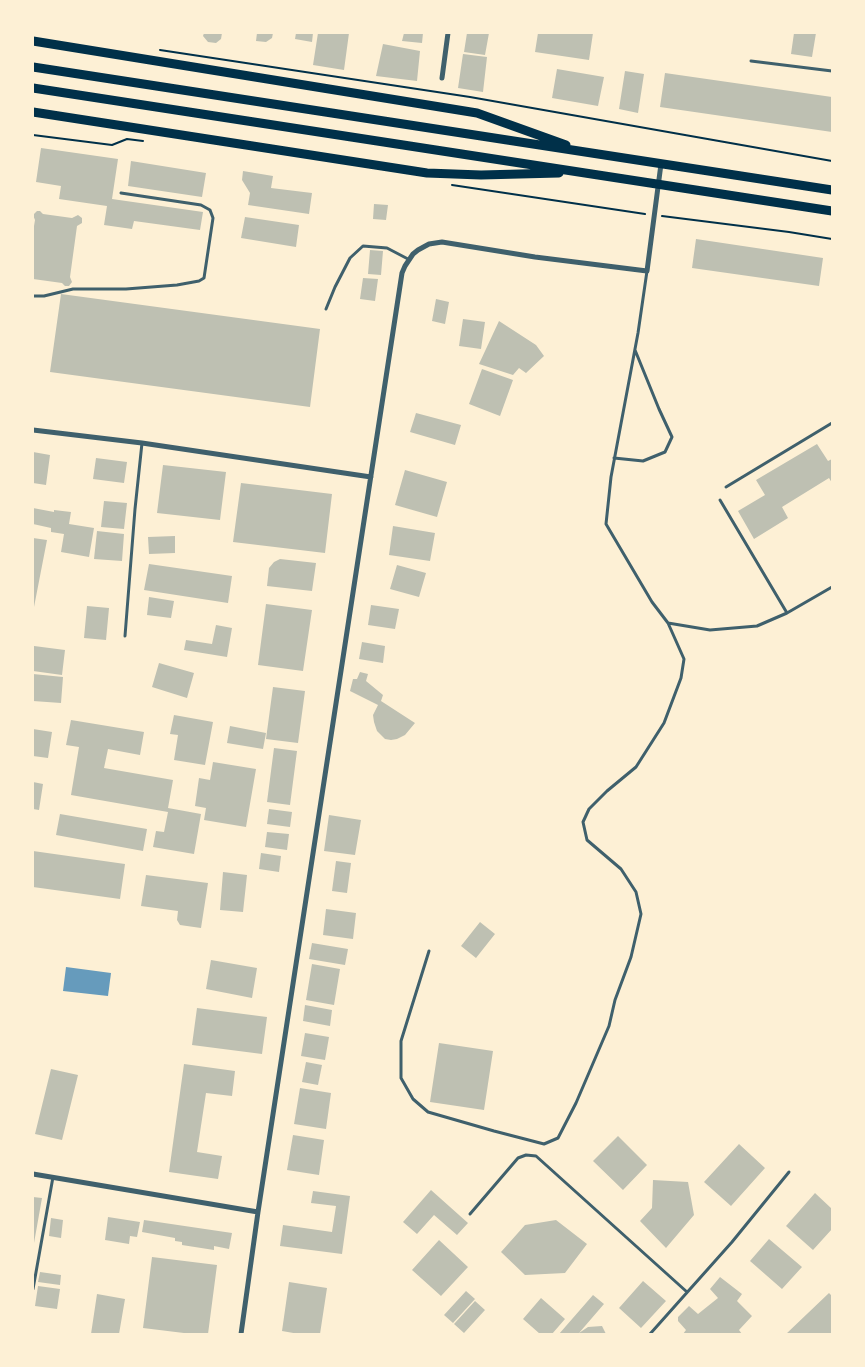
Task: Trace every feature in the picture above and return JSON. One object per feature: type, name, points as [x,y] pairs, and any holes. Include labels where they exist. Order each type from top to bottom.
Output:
[{"type":"main road","points":[[33,40],[477,113],[588,153]]},
{"type":"main road","points":[[33,67],[832,190]]},
{"type":"main road","points":[[33,88],[832,211]]},
{"type":"main road","points":[[33,112],[427,173],[481,175],[585,173]]},
{"type":"street","points":[[442,78],[448,33]]},
{"type":"street","points":[[241,1334],[402,273],[408,259],[423,246],[442,242],[535,257],[647,271],[662,164]]},
{"type":"street","points":[[33,430],[142,443],[371,477]]},
{"type":"street","points":[[33,1174],[258,1212]]},
{"type":"lane","points":[[751,61],[832,71]]},
{"type":"lane","points":[[33,296],[44,297],[74,289],[126,289],[177,285],[204,278],[213,218],[210,210],[201,205],[121,193]]},
{"type":"lane","points":[[326,309],[350,258],[363,246],[387,248],[408,259]]},
{"type":"lane","points":[[429,951],[401,1041],[401,1078],[413,1099],[428,1112],[494,1131],[544,1144],[558,1138],[576,1103],[609,1026],[615,1000],[631,957],[641,914],[636,892],[621,869],[587,840],[583,822],[588,809],[636,767],[664,723],[681,678],[684,658],[668,623],[652,602],[606,524],[608,495],[647,271]]},
{"type":"lane","points":[[614,458],[643,460],[665,452],[672,437],[634,348]]},
{"type":"lane","points":[[726,487],[832,423]]},
{"type":"lane","points":[[125,636],[142,443]]},
{"type":"lane","points":[[720,500],[787,613]]},
{"type":"lane","points":[[668,623],[710,630],[758,626],[787,613],[832,587]]},
{"type":"lane","points":[[470,1214],[518,1158],[526,1155],[536,1156],[687,1292]]},
{"type":"lane","points":[[650,1334],[732,1242],[789,1172]]},
{"type":"lane","points":[[33,1289],[53,1178]]},
{"type":"path","points":[[156,49],[470,97],[832,160]]},
{"type":"water","points":[[66,967],[111,973],[108,996],[63,991]]},
{"type":"building","points":[[204,33],[222,33],[221,39],[216,43],[208,42],[203,36]]},
{"type":"building","points":[[257,33],[273,33],[272,38],[266,42],[256,41]]},
{"type":"building","points":[[296,33],[313,33],[312,42],[295,39]]},
{"type":"building","points":[[318,33],[349,33],[344,70],[313,65]]},
{"type":"building","points":[[404,33],[423,33],[422,43],[402,41]]},
{"type":"building","points":[[467,33],[489,33],[485,55],[464,52]]},
{"type":"building","points":[[538,33],[593,33],[589,60],[535,52]]},
{"type":"building","points":[[794,33],[816,33],[812,57],[791,54]]},
{"type":"building","points":[[383,44],[420,51],[417,81],[376,76]]},
{"type":"building","points":[[463,54],[487,57],[483,92],[458,88]]},
{"type":"building","points":[[557,69],[604,77],[598,106],[552,98]]},
{"type":"building","points":[[625,71],[644,74],[638,113],[619,109]]},
{"type":"building","points":[[665,73],[832,97],[832,132],[660,107]]},
{"type":"building","points":[[41,148],[118,159],[112,199],[203,212],[200,230],[134,221],[132,229],[104,225],[107,206],[59,199],[61,186],[36,182]]},
{"type":"building","points":[[131,161],[206,173],[202,197],[128,186]]},
{"type":"building","points":[[243,171],[273,176],[271,188],[312,193],[309,214],[248,205],[250,193],[242,180]]},
{"type":"building","points":[[374,204],[388,205],[386,220],[373,219]]},
{"type":"building","points":[[37,211],[72,218],[78,215],[82,218],[82,223],[77,226],[70,277],[72,282],[69,286],[33,279],[35,220],[33,215]]},
{"type":"building","points":[[245,217],[299,225],[296,247],[241,238]]},
{"type":"building","points":[[696,239],[823,258],[819,286],[692,268]]},
{"type":"building","points":[[370,250],[383,251],[381,275],[368,274]]},
{"type":"building","points":[[363,278],[378,279],[375,301],[360,299]]},
{"type":"building","points":[[61,294],[320,329],[310,407],[50,372]]},
{"type":"building","points":[[436,299],[449,302],[445,324],[432,321]]},
{"type":"building","points":[[463,319],[485,322],[481,349],[459,346]]},
{"type":"building","points":[[499,321],[536,345],[544,356],[526,373],[519,368],[513,375],[479,364]]},
{"type":"building","points":[[482,369],[513,380],[500,416],[469,404]]},
{"type":"building","points":[[416,413],[461,425],[455,445],[410,432]]},
{"type":"building","points":[[817,444],[828,461],[832,459],[832,483],[829,478],[782,507],[788,518],[754,539],[738,511],[765,495],[756,480]]},
{"type":"building","points":[[33,452],[50,455],[46,485],[33,483]]},
{"type":"building","points":[[96,458],[127,462],[124,483],[93,479]]},
{"type":"building","points":[[163,465],[226,472],[220,520],[157,513]]},
{"type":"building","points":[[405,470],[447,482],[437,517],[395,505]]},
{"type":"building","points":[[241,483],[332,494],[325,553],[233,542]]},
{"type":"building","points":[[104,501],[127,503],[124,529],[101,527]]},
{"type":"building","points":[[33,508],[71,512],[69,524],[94,528],[89,557],[61,552],[64,534],[51,532],[51,528],[33,524]]},
{"type":"building","points":[[393,526],[435,533],[430,561],[389,555]]},
{"type":"building","points":[[97,531],[124,534],[122,561],[94,559]]},
{"type":"building","points":[[175,536],[175,553],[149,554],[148,537]]},
{"type":"building","points":[[33,538],[47,540],[34,607],[33,607]]},
{"type":"building","points":[[280,559],[316,563],[312,591],[267,586],[269,568]]},
{"type":"building","points":[[149,564],[232,576],[228,603],[144,590]]},
{"type":"building","points":[[397,565],[426,573],[419,597],[390,589]]},
{"type":"building","points":[[149,597],[174,601],[171,618],[147,615]]},
{"type":"building","points":[[266,604],[312,610],[303,671],[258,665]]},
{"type":"building","points":[[371,605],[399,609],[395,629],[368,625]]},
{"type":"building","points":[[87,606],[109,608],[106,640],[84,638]]},
{"type":"building","points":[[216,625],[232,628],[227,657],[184,650],[186,640],[212,644]]},
{"type":"building","points":[[362,642],[385,646],[383,663],[359,659]]},
{"type":"building","points":[[34,646],[65,650],[62,675],[33,671]]},
{"type":"building","points":[[159,663],[194,673],[187,698],[152,687]]},
{"type":"building","points":[[360,672],[368,674],[366,681],[383,695],[381,701],[415,723],[405,735],[391,740],[385,739],[377,731],[373,715],[378,705],[350,691],[353,679],[357,679]]},
{"type":"building","points":[[33,674],[63,677],[61,703],[33,701]]},
{"type":"building","points":[[273,687],[305,691],[298,743],[266,739]]},
{"type":"building","points":[[174,715],[213,722],[205,765],[174,760],[178,735],[170,734]]},
{"type":"building","points":[[71,720],[144,732],[140,755],[108,749],[104,768],[173,780],[168,808],[201,814],[194,854],[153,847],[156,831],[164,832],[168,812],[71,795],[79,747],[66,745]]},
{"type":"building","points":[[230,726],[266,733],[263,749],[227,743]]},
{"type":"building","points":[[33,729],[52,732],[48,758],[33,756]]},
{"type":"building","points":[[274,748],[297,751],[290,805],[267,802]]},
{"type":"building","points":[[213,762],[256,769],[246,827],[204,820],[206,808],[195,806],[199,778],[210,780]]},
{"type":"building","points":[[33,782],[43,784],[39,810],[33,809]]},
{"type":"building","points":[[269,809],[292,812],[290,827],[267,824]]},
{"type":"building","points":[[60,814],[147,829],[143,851],[56,835]]},
{"type":"building","points":[[329,815],[361,820],[355,855],[324,851]]},
{"type":"building","points":[[267,832],[289,834],[287,850],[265,847]]},
{"type":"building","points":[[33,851],[125,864],[120,899],[33,887]]},
{"type":"building","points":[[261,853],[281,856],[279,872],[259,869]]},
{"type":"building","points":[[336,861],[351,863],[347,893],[332,891]]},
{"type":"building","points":[[223,872],[247,875],[243,912],[220,910]]},
{"type":"building","points":[[146,875],[208,883],[201,928],[180,925],[177,920],[178,911],[141,906]]},
{"type":"building","points":[[326,909],[356,913],[353,939],[323,935]]},
{"type":"building","points":[[480,922],[495,934],[476,958],[461,946]]},
{"type":"building","points":[[312,943],[348,949],[345,965],[309,959]]},
{"type":"building","points":[[211,960],[257,968],[252,998],[206,989]]},
{"type":"building","points":[[312,964],[340,969],[334,1005],[306,1000]]},
{"type":"building","points":[[305,1005],[332,1010],[330,1026],[303,1021]]},
{"type":"building","points":[[197,1008],[267,1017],[262,1054],[192,1045]]},
{"type":"building","points":[[305,1033],[329,1037],[325,1060],[301,1056]]},
{"type":"building","points":[[439,1043],[493,1051],[484,1110],[430,1102]]},
{"type":"building","points":[[306,1062],[322,1065],[318,1085],[302,1082]]},
{"type":"building","points":[[184,1064],[235,1071],[232,1096],[206,1093],[197,1152],[222,1156],[218,1179],[169,1172]]},
{"type":"building","points":[[51,1069],[78,1075],[62,1140],[35,1134]]},
{"type":"building","points":[[300,1088],[331,1093],[326,1129],[294,1124]]},
{"type":"building","points":[[293,1135],[324,1140],[319,1175],[287,1170]]},
{"type":"building","points":[[618,1136],[647,1165],[623,1190],[593,1161]]},
{"type":"building","points":[[739,1144],[765,1168],[731,1206],[704,1182]]},
{"type":"building","points":[[653,1180],[688,1182],[694,1215],[666,1248],[640,1221],[652,1208]]},
{"type":"building","points":[[431,1190],[468,1223],[457,1235],[434,1215],[417,1234],[403,1222]]},
{"type":"building","points":[[313,1191],[350,1196],[342,1254],[280,1246],[283,1225],[332,1232],[336,1206],[311,1203]]},
{"type":"building","points":[[815,1193],[832,1209],[832,1229],[813,1250],[786,1226]]},
{"type":"building","points":[[33,1197],[42,1198],[34,1243],[33,1243]]},
{"type":"building","points":[[108,1217],[140,1222],[137,1237],[130,1236],[129,1244],[105,1240]]},
{"type":"building","points":[[51,1218],[63,1220],[61,1238],[49,1236]]},
{"type":"building","points":[[144,1220],[232,1233],[229,1249],[214,1246],[214,1250],[182,1245],[182,1242],[175,1241],[175,1238],[142,1232]]},
{"type":"building","points":[[556,1220],[587,1244],[565,1273],[525,1275],[501,1252],[525,1225]]},
{"type":"building","points":[[769,1239],[802,1267],[782,1289],[750,1261]]},
{"type":"building","points":[[439,1240],[468,1267],[441,1296],[412,1270]]},
{"type":"building","points":[[152,1257],[217,1265],[208,1334],[143,1328]]},
{"type":"building","points":[[40,1272],[61,1275],[60,1285],[38,1282]]},
{"type":"building","points":[[720,1277],[742,1294],[737,1301],[752,1316],[739,1330],[742,1334],[683,1334],[686,1330],[678,1321],[678,1317],[689,1306],[698,1314],[718,1298],[710,1289]]},
{"type":"building","points":[[643,1281],[666,1301],[641,1328],[619,1308]]},
{"type":"building","points":[[289,1282],[327,1288],[320,1334],[282,1331]]},
{"type":"building","points":[[38,1286],[60,1289],[57,1309],[35,1306]]},
{"type":"building","points":[[466,1291],[475,1299],[453,1323],[444,1315]]},
{"type":"building","points":[[829,1293],[832,1296],[832,1334],[786,1334]]},
{"type":"building","points":[[97,1294],[125,1299],[119,1334],[91,1334]]},
{"type":"building","points":[[593,1295],[604,1304],[579,1333],[588,1327],[602,1326],[606,1334],[559,1334]]},
{"type":"building","points":[[541,1298],[565,1319],[552,1334],[540,1334],[523,1319]]},
{"type":"building","points":[[475,1301],[485,1310],[464,1333],[454,1324]]}]
